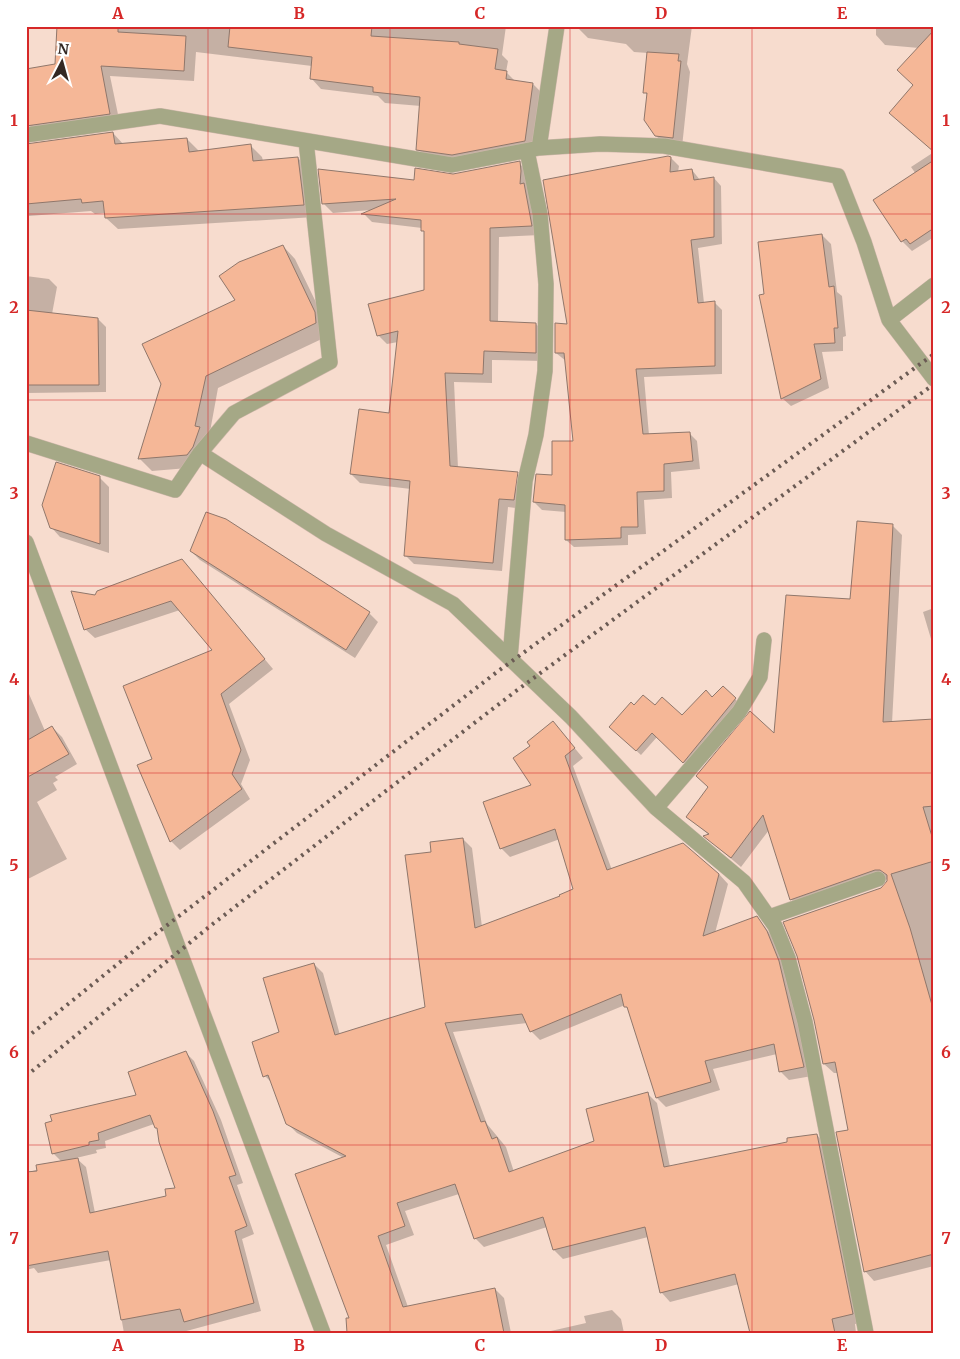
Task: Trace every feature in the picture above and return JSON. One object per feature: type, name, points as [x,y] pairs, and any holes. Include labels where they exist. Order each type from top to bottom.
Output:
[{"type":"street","points":[[510,658],[526,481],[536,435],[545,371],[546,284],[533,150],[557,26]]},
{"type":"street","points":[[26,135],[160,116],[452,165],[533,150],[600,144],[664,146],[838,176],[864,242],[889,320],[934,379]]},
{"type":"street","points":[[26,443],[175,490],[200,453],[234,413],[330,362],[306,141]]},
{"type":"street","points":[[889,320],[934,285]]},
{"type":"street","points":[[200,453],[326,534],[453,604],[571,717],[656,808],[744,882],[769,917],[788,958],[805,1022],[866,1333]]},
{"type":"street","points":[[26,542],[323,1333]]},
{"type":"street","points":[[656,808],[739,712],[760,676],[764,640]]},
{"type":"street","points":[[769,917],[878,879]]},
{"type":"building","points":[[57,26],[118,26],[118,32],[186,36],[184,71],[101,66],[110,114],[26,126],[26,69],[55,64]]},
{"type":"building","points":[[230,26],[372,26],[371,36],[459,42],[459,44],[498,49],[495,69],[507,71],[506,79],[533,83],[525,141],[452,155],[416,150],[420,97],[373,92],[373,87],[310,79],[312,57],[228,47]]},
{"type":"building","points":[[934,30],[934,152],[889,113],[913,85],[897,70]]},
{"type":"building","points":[[647,52],[679,54],[678,61],[681,61],[673,138],[655,136],[644,120],[647,93],[643,93]]},
{"type":"building","points":[[113,132],[115,144],[187,138],[189,152],[251,144],[253,161],[298,157],[304,205],[105,218],[103,201],[82,203],[81,199],[26,204],[26,144]]},
{"type":"building","points":[[668,156],[671,157],[670,172],[692,169],[694,180],[714,177],[714,237],[691,240],[698,303],[715,301],[715,366],[636,369],[643,434],[690,432],[693,461],[664,464],[664,491],[637,492],[638,527],[621,527],[621,538],[565,540],[565,505],[533,502],[536,474],[552,475],[552,441],[573,441],[564,353],[555,353],[555,323],[567,324],[543,180]]},
{"type":"building","points":[[934,160],[934,228],[910,244],[906,239],[901,242],[873,200]]},
{"type":"building","points":[[520,161],[520,184],[524,183],[532,226],[490,228],[490,321],[536,323],[536,353],[484,351],[483,374],[445,373],[450,466],[518,472],[514,500],[499,499],[493,563],[404,556],[410,481],[350,474],[359,409],[389,413],[398,331],[377,336],[368,304],[424,290],[424,231],[421,231],[421,220],[361,214],[396,199],[322,204],[318,169],[414,180],[415,168],[453,174]]},
{"type":"building","points":[[822,234],[829,287],[834,286],[838,328],[834,328],[835,343],[814,344],[821,379],[781,399],[759,295],[764,294],[758,242]]},
{"type":"building","points":[[283,245],[315,312],[316,323],[206,376],[195,426],[200,427],[193,447],[187,455],[138,459],[161,384],[142,344],[235,300],[219,276],[239,262]]},
{"type":"building","points":[[26,310],[98,318],[99,385],[26,385]]},
{"type":"building","points":[[56,462],[100,476],[100,544],[50,528],[42,505]]},
{"type":"building","points":[[206,512],[226,519],[370,612],[346,650],[190,551]]},
{"type":"building","points":[[857,521],[893,524],[883,722],[934,719],[934,806],[923,807],[934,843],[934,861],[891,874],[910,928],[934,1012],[934,1254],[864,1272],[836,1132],[848,1130],[835,1062],[823,1064],[814,1020],[797,956],[783,922],[881,888],[887,881],[887,875],[880,870],[875,870],[790,900],[763,815],[731,858],[703,836],[709,834],[686,817],[708,787],[696,776],[750,711],[774,733],[786,595],[850,599]]},
{"type":"building","points":[[182,559],[265,659],[221,694],[241,750],[232,774],[242,789],[170,842],[137,765],[152,759],[123,686],[212,650],[171,601],[84,630],[71,591],[95,595],[97,591]]},
{"type":"building","points":[[723,686],[736,698],[683,763],[652,733],[636,751],[609,727],[631,702],[634,705],[643,695],[655,705],[662,697],[682,715],[706,690],[712,697]]},
{"type":"building","points":[[553,721],[575,748],[565,756],[607,870],[683,843],[719,874],[703,936],[757,916],[767,931],[779,961],[804,1067],[779,1072],[774,1044],[705,1061],[711,1082],[656,1098],[627,1007],[624,1007],[621,994],[530,1032],[522,1014],[445,1023],[481,1122],[485,1121],[492,1139],[497,1137],[509,1172],[594,1141],[586,1109],[648,1092],[664,1167],[787,1142],[787,1138],[817,1134],[853,1314],[832,1319],[835,1333],[750,1333],[735,1274],[660,1293],[645,1227],[553,1250],[543,1217],[474,1239],[455,1184],[397,1203],[405,1226],[378,1236],[403,1307],[495,1288],[504,1333],[347,1333],[346,1318],[349,1318],[295,1174],[346,1156],[286,1124],[268,1075],[263,1077],[252,1042],[279,1032],[263,978],[314,963],[335,1035],[425,1007],[405,855],[431,852],[430,842],[463,838],[475,928],[560,896],[573,889],[555,829],[500,849],[483,802],[531,785],[513,758],[530,746],[527,742]]},
{"type":"building","points":[[52,726],[69,754],[26,778],[26,741]]},
{"type":"building","points":[[186,1051],[213,1111],[236,1175],[229,1177],[247,1226],[235,1231],[254,1303],[184,1322],[180,1309],[121,1320],[108,1251],[26,1266],[26,1172],[37,1171],[36,1165],[78,1158],[90,1213],[166,1196],[165,1189],[175,1188],[159,1142],[157,1128],[155,1128],[150,1115],[98,1133],[99,1140],[89,1142],[89,1145],[52,1154],[45,1123],[52,1121],[50,1115],[136,1095],[128,1072]]},
{"type":"railway","points":[[26,1038],[140,946],[497,672],[934,354]]},
{"type":"railway","points":[[26,1076],[214,923],[516,691],[934,384]]}]
